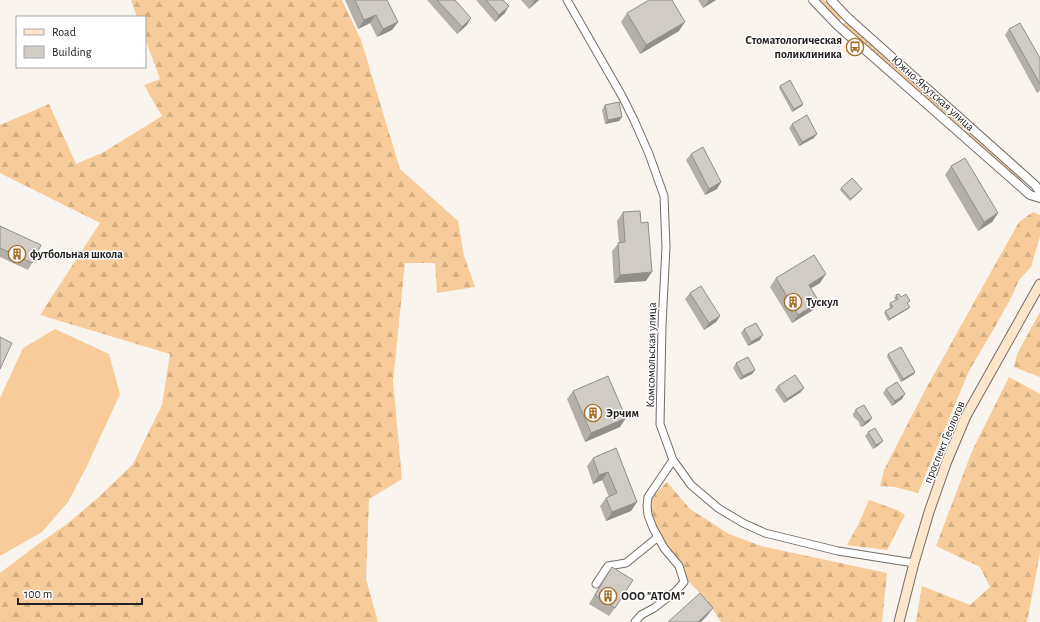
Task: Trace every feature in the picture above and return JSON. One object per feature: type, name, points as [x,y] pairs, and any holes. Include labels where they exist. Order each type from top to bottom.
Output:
[{"type":"main road","name":"проспект Геологов","points":[[900,622],[914,563],[929,512],[947,461],[966,416],[1040,284]]},
{"type":"street","name":"Комсомольская улица","points":[[567,0],[622,96],[634,120],[649,154],[664,196],[666,247],[662,325],[660,424],[673,460],[691,485],[718,508],[743,523],[765,533],[838,551],[914,563]]},
{"type":"street","name":"Южно-Якутская улица","points":[[813,0],[838,26],[1030,196],[1040,198]]},
{"type":"street","name":"Южно-Якутская улица","points":[[831,0],[847,17],[1035,185],[1040,192]]},
{"type":"street","points":[[635,622],[641,615],[654,608],[676,591],[684,582],[679,566],[664,548],[658,537],[648,515],[647,506],[648,497],[673,460]]},
{"type":"street","points":[[596,584],[608,566],[626,563],[658,537]]},
{"type":"green space","points":[[131,0],[342,0],[361,40],[400,169],[458,221],[464,256],[475,287],[437,293],[435,263],[405,263],[393,381],[402,479],[369,499],[366,579],[378,622],[0,622],[0,573],[67,524],[100,496],[133,464],[162,405],[170,354],[40,315],[100,223],[0,173],[0,125],[49,104],[76,164],[104,152],[162,116],[144,85],[160,79],[146,41],[146,16],[137,16]]},
{"type":"green space","points":[[819,0],[824,0],[842,18],[839,21]]},
{"type":"green space","points":[[846,22],[1022,179],[1022,182],[1019,182],[843,24]]},
{"type":"green space","points":[[1033,212],[1040,215],[1040,236],[1031,267],[1019,280],[1011,298],[969,371],[918,493],[895,487],[880,486],[884,470],[923,394],[983,286],[1019,222]]},
{"type":"green space","points":[[1040,312],[1040,377],[1014,367],[1017,354]]},
{"type":"green space","points":[[55,329],[109,354],[120,394],[86,468],[68,502],[42,532],[0,556],[0,398],[23,348]]},
{"type":"green space","points":[[1009,377],[1040,394],[1040,553],[1027,622],[916,622],[922,586],[970,605],[990,587],[980,567],[936,546],[972,451]]},
{"type":"green space","points":[[667,482],[690,509],[729,534],[761,546],[887,573],[882,622],[721,622],[706,599],[681,574],[658,537],[648,502]]},
{"type":"green space","points":[[869,500],[897,510],[905,515],[887,550],[847,545]]},
{"type":"building","points":[[355,0],[387,0],[398,22],[383,29],[376,15],[364,20]]},
{"type":"building","points":[[437,0],[455,0],[471,18],[462,27]]},
{"type":"building","points":[[486,0],[503,0],[509,6],[499,15]]},
{"type":"building","points":[[649,0],[672,0],[685,22],[646,45],[627,13]]},
{"type":"building","points":[[1020,23],[1040,58],[1040,84],[1009,29]]},
{"type":"building","points":[[790,80],[803,104],[794,109],[780,86]]},
{"type":"building","points":[[619,102],[622,117],[608,120],[605,105]]},
{"type":"building","points":[[807,115],[817,134],[802,142],[792,124]]},
{"type":"building","points":[[703,147],[721,182],[709,189],[691,154]]},
{"type":"building","points":[[965,158],[998,213],[984,222],[951,166]]},
{"type":"building","points":[[852,178],[862,189],[851,199],[841,188]]},
{"type":"building","points":[[640,211],[641,223],[648,222],[652,272],[620,275],[618,243],[625,242],[623,212]]},
{"type":"building","points":[[0,226],[41,245],[32,263],[0,248]]},
{"type":"building","name":"Тускул","points":[[814,255],[826,274],[809,285],[819,302],[798,315],[776,278]]},
{"type":"building","points":[[701,286],[720,316],[709,323],[690,293]]},
{"type":"building","points":[[899,294],[901,297],[906,294],[910,301],[907,303],[910,307],[890,319],[885,311],[893,307],[890,303],[898,299],[896,295]]},
{"type":"building","points":[[756,323],[763,335],[751,342],[744,329]]},
{"type":"building","points":[[0,337],[12,343],[0,369]]},
{"type":"building","points":[[901,347],[915,372],[903,379],[888,354]]},
{"type":"building","points":[[748,357],[755,370],[743,376],[736,363]]},
{"type":"building","points":[[795,375],[804,388],[787,399],[778,386]]},
{"type":"building","name":"Эрчим","points":[[608,376],[626,418],[591,433],[573,391]]},
{"type":"building","points":[[897,382],[905,394],[895,401],[886,389]]},
{"type":"building","points":[[864,405],[872,418],[865,422],[856,411],[856,409]]},
{"type":"building","points":[[875,428],[883,441],[876,445],[868,432]]},
{"type":"building","points":[[616,448],[637,502],[612,512],[606,498],[617,493],[608,472],[599,475],[593,458]]},
{"type":"building","name":"ООО \"АТОМ\"","points":[[612,567],[633,580],[615,608],[595,595]]},
{"type":"building","points":[[700,593],[713,608],[698,622],[668,622]]},
{"type":"place","name":"Стоматологическая поликлиника","points":[[855,47]]},
{"type":"place","name":"футбольная школа","points":[[17,254]]},
{"type":"place","name":"Тускул","points":[[793,302]]},
{"type":"place","name":"Эрчим","points":[[593,413]]},
{"type":"place","name":"ООО \"АТОМ\"","points":[[608,596]]}]
